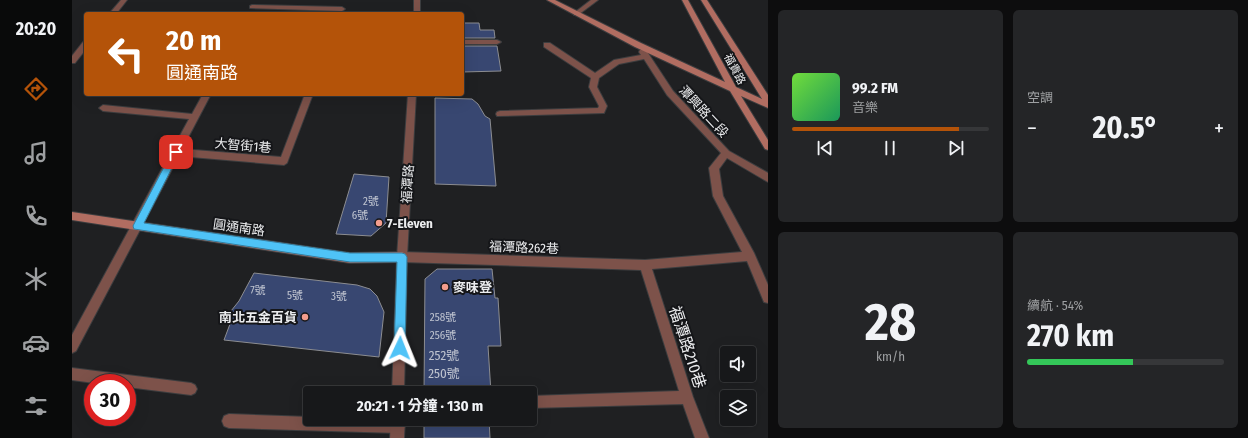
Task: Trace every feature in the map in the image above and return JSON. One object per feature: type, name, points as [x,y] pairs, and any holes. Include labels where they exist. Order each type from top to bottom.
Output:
[{"type":"street","points":[[114,12],[124,0]]},
{"type":"street","points":[[256,0],[251,11],[341,11],[345,0]]},
{"type":"street","points":[[417,0],[417,12]]},
{"type":"street","name":"潭興路二段","points":[[550,0],[638,45],[768,105]]},
{"type":"street","points":[[576,14],[594,0]]},
{"type":"street","name":"福貴路","points":[[686,0],[733,89],[768,147]]},
{"type":"street","name":"福貴路","points":[[704,0],[768,102]]},
{"type":"street","points":[[464,42],[497,42]]},
{"type":"street","points":[[547,45],[595,77]]},
{"type":"street","name":"潭興路二段","points":[[638,45],[670,94],[726,153],[768,178]]},
{"type":"street","points":[[72,61],[84,46]]},
{"type":"street","points":[[500,114],[600,111],[603,106],[593,87],[595,77],[617,62],[646,56]]},
{"type":"street","points":[[72,347],[206,96]]},
{"type":"street","name":"大智街1巷","points":[[176,152],[284,161],[308,96]]},
{"type":"street","name":"福潭路","points":[[398,386],[402,257],[412,96]]},
{"type":"street","points":[[103,108],[195,117]]},
{"type":"street","points":[[726,153],[714,168],[718,196],[750,256],[768,298]]},
{"type":"street","name":"圓通南路","points":[[72,216],[350,258],[402,257]]},
{"type":"street","name":"福潭路262巷","points":[[402,257],[645,265],[750,256]]},
{"type":"street","name":"福潭路210巷","points":[[645,265],[687,397],[702,438]]},
{"type":"street","points":[[72,374],[191,389]]},
{"type":"street","points":[[537,402],[687,397]]},
{"type":"street","points":[[229,421],[397,428]]},
{"type":"building","points":[[464,23],[479,23],[480,30],[494,30],[495,38],[464,38]]},
{"type":"building","points":[[464,46],[497,46],[501,71],[464,72]]},
{"type":"building","points":[[435,98],[472,99],[478,104],[485,116],[490,119],[496,186],[435,184]]},
{"type":"building","points":[[354,174],[389,177],[386,223],[371,236],[336,234]]},
{"type":"building","points":[[437,269],[492,269],[495,298],[498,298],[501,346],[488,346],[491,386],[424,386],[425,279]]},
{"type":"building","name":"南北五金百貨","points":[[254,273],[357,285],[370,289],[377,296],[384,312],[379,357],[224,340],[230,324],[223,321],[239,301]]},
{"type":"building","points":[[424,426],[489,426],[490,438],[424,438]]},
{"type":"place","name":"7-Eleven","points":[[379,223]]},
{"type":"place","name":"麥味登","points":[[445,287]]},
{"type":"place","name":"南北五金百貨","points":[[305,317]]},
{"type":"route","points":[[176,152],[137,226],[350,258],[402,257],[400,348]]}]
